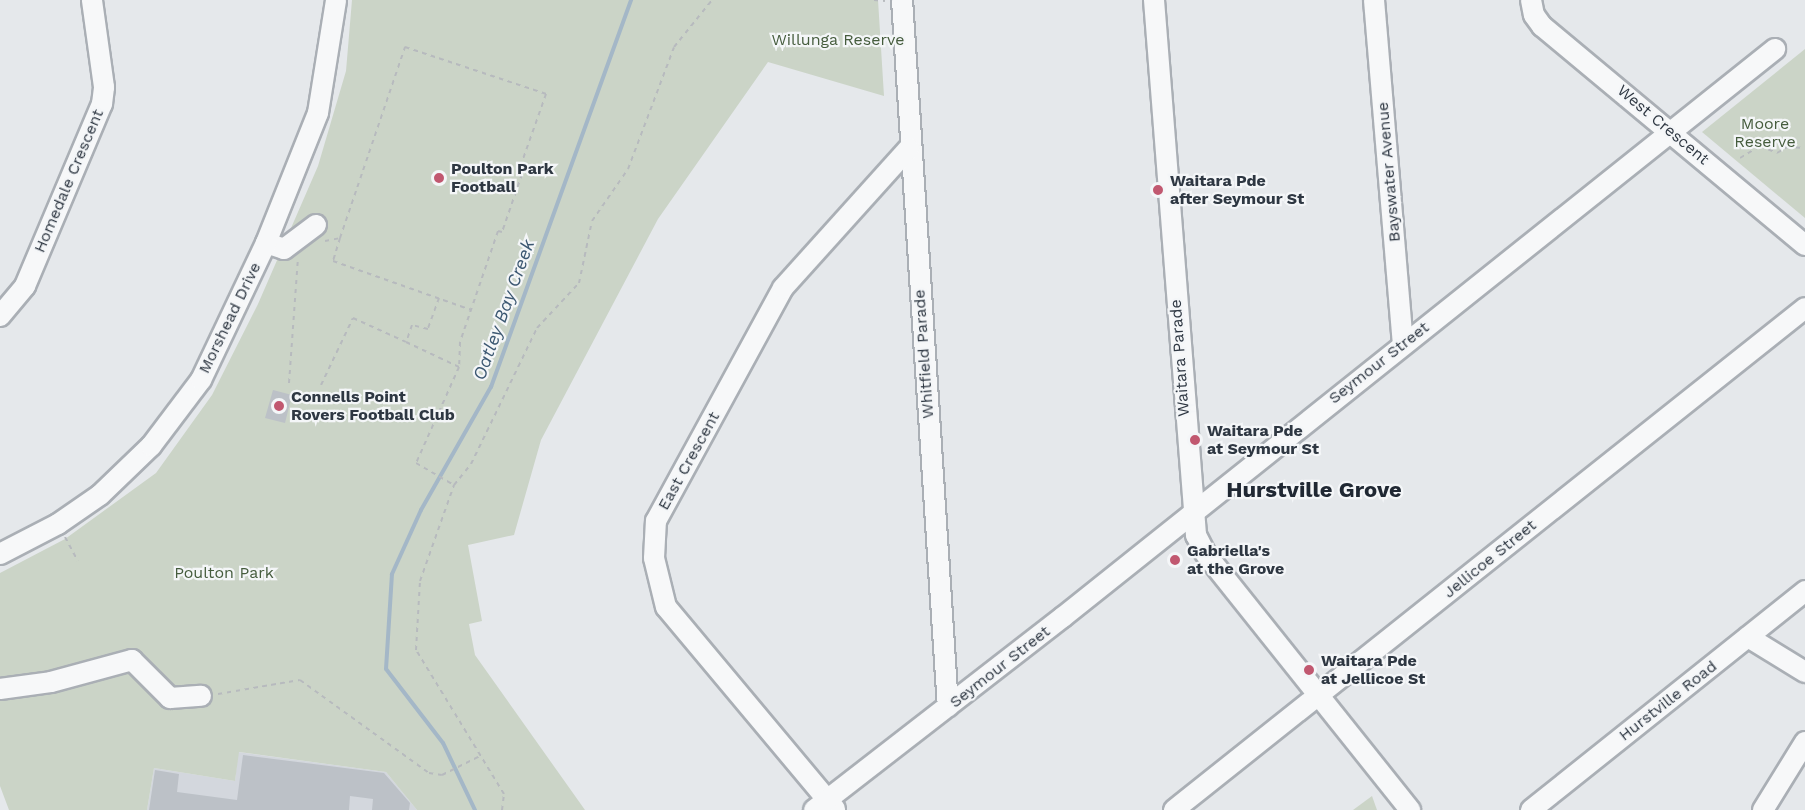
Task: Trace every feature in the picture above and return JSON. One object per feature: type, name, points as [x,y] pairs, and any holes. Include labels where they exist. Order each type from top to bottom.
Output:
[{"type":"street","name":"Homedale Crescent","points":[[0,316],[25,286],[102,104],[104,87],[92,0]]},
{"type":"street","name":"Morshead Drive","points":[[0,554],[58,524],[125,472],[171,423],[212,360],[266,243],[318,113],[336,0]]},
{"type":"street","name":"Waitara Parade","points":[[1154,0],[1191,512],[1196,535],[1205,553],[1396,800],[1410,810]]},
{"type":"street","name":"Bayswater Avenue","points":[[1374,0],[1404,344]]},
{"type":"street","name":"West Crescent","points":[[1532,0],[1534,15],[1542,26],[1672,131],[1805,245]]},
{"type":"street","name":"Whitfield Parade","points":[[894,1],[909,148],[948,707]]},
{"type":"street","name":"Seymour Street","points":[[826,806],[1191,512],[1775,49]]},
{"type":"street","name":"East Crescent","points":[[826,806],[666,607],[654,558],[656,521],[783,288],[909,148]]},
{"type":"street","points":[[266,243],[285,249],[296,240],[319,233]]},
{"type":"street","name":"Jellicoe Street","points":[[1174,810],[1805,308]]},
{"type":"street","name":"Hurstville Road","points":[[1531,810],[1805,591]]},
{"type":"street","points":[[1748,637],[1805,672]]},
{"type":"street","points":[[0,689],[51,682],[132,660],[170,698],[201,696]]},
{"type":"street","points":[[1763,810],[1805,742]]},
{"type":"path","points":[[502,810],[504,794],[416,650],[420,581],[454,485],[471,464],[537,328],[579,283],[592,221],[628,169],[674,46],[712,0]]},
{"type":"path","points":[[874,0],[894,1]]},
{"type":"path","points":[[454,485],[426,466],[416,463],[459,367],[460,342],[522,174],[518,173],[546,94],[405,47],[333,261],[471,310]]},
{"type":"path","points":[[1740,158],[1760,146],[1777,153],[1787,147],[1805,148]]},
{"type":"path","points":[[319,233],[340,238]]},
{"type":"path","points":[[290,383],[298,260],[296,240]]},
{"type":"path","points":[[406,342],[412,325],[428,329],[439,298]]},
{"type":"path","points":[[321,385],[353,318],[459,367]]},
{"type":"path","points":[[58,524],[78,561]]},
{"type":"path","points":[[201,696],[300,680],[429,773],[442,775],[482,755]]},
{"type":"shaded area","points":[[238,752],[386,772],[417,810],[147,810],[154,768],[235,781]]},
{"type":"green space","points":[[352,0],[878,0],[884,96],[768,62],[658,219],[541,440],[514,535],[468,545],[482,621],[469,624],[475,655],[585,810],[417,810],[386,772],[239,752],[235,781],[154,768],[147,810],[9,810],[0,786],[0,573],[65,539],[156,473],[212,395],[258,304],[318,166],[346,71]]},
{"type":"green space","name":"Moore Reserve","points":[[1805,49],[1805,218],[1702,132]]},
{"type":"green space","points":[[1372,796],[1377,810],[1353,810]]},
{"type":"building","name":"Connells Point Rovers Football Club","points":[[273,390],[292,395],[285,423],[265,418]]},
{"type":"building","points":[[243,755],[384,773],[410,803],[409,810],[372,810],[373,799],[350,796],[349,810],[149,810],[155,770],[179,774],[177,792],[237,800]]},
{"type":"waterway","name":"Oatley Bay Creek","points":[[475,810],[443,743],[386,669],[392,574],[421,510],[491,387],[631,0]]},
{"type":"place","name":"Poulton Park Football","points":[[439,178]]},
{"type":"place","name":"Waitara Pde after Seymour St","points":[[1158,190]]},
{"type":"place","name":"Connells Point Rovers Football Club","points":[[279,406]]},
{"type":"place","name":"Waitara Pde at Seymour St","points":[[1195,440]]},
{"type":"place","name":"Gabriella's at the Grove","points":[[1175,560]]},
{"type":"place","name":"Waitara Pde at Jellicoe St","points":[[1309,670]]},
{"type":"district","name":"Hurstville Grove","points":[[1314,490]]},
{"type":"park label","name":"Willunga Reserve","points":[[838,40]]},
{"type":"park label","name":"Poulton Park","points":[[224,573]]}]
